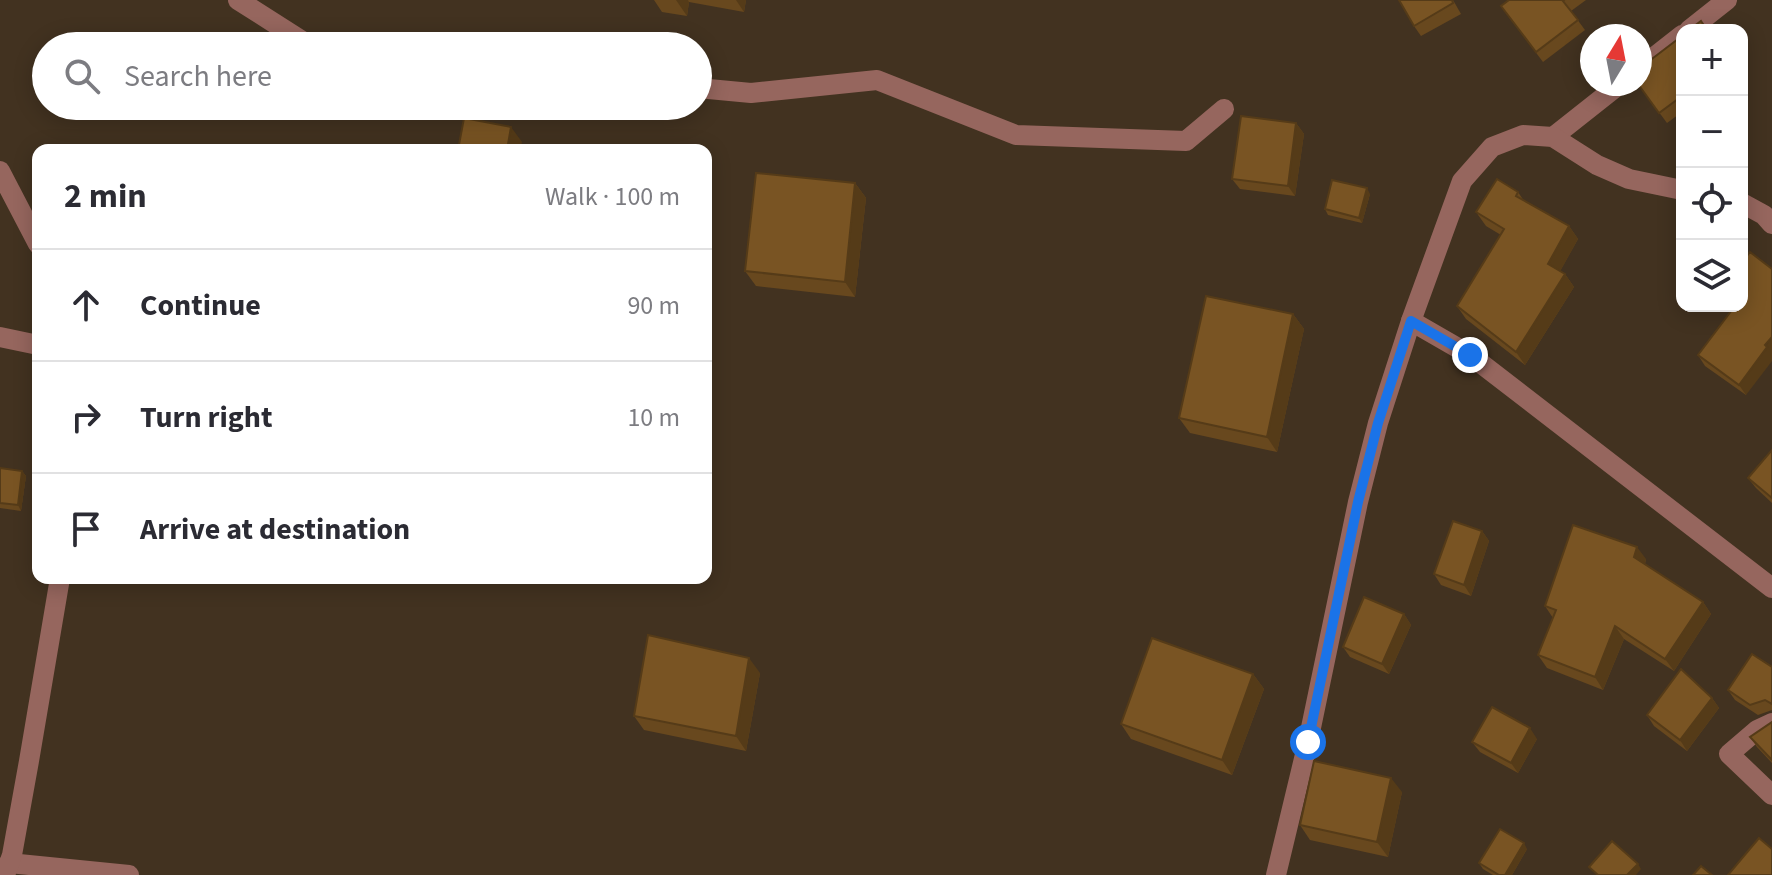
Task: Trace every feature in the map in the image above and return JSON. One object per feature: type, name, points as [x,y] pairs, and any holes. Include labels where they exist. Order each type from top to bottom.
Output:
[{"type":"street","points":[[238,0],[288,32]]},
{"type":"street","points":[[1697,24],[1727,0]]},
{"type":"street","points":[[1652,59],[1676,40]]},
{"type":"street","points":[[712,89],[751,93],[877,80],[1016,135],[1186,141],[1224,109]]},
{"type":"street","points":[[1553,137],[1605,96]]},
{"type":"street","points":[[1276,875],[1378,423],[1462,181],[1492,147],[1523,135],[1553,137],[1597,165],[1629,179],[1676,189]]},
{"type":"street","points":[[0,171],[32,232]]},
{"type":"street","points":[[1748,206],[1764,215],[1772,224]]},
{"type":"street","points":[[1411,321],[1470,355],[1772,588]]},
{"type":"street","points":[[0,337],[32,344]]},
{"type":"street","points":[[59,584],[7,869],[129,875]]},
{"type":"street","points":[[1772,723],[1757,730],[1729,754],[1772,795]]},
{"type":"building","points":[[1399,0],[1452,0],[1453,3],[1414,26]]},
{"type":"building","points":[[1509,0],[1564,0],[1578,20],[1536,52],[1501,6]]},
{"type":"building","points":[[1676,41],[1676,100],[1659,113],[1647,96],[1652,96],[1652,59]]},
{"type":"building","points":[[1241,116],[1296,123],[1288,186],[1232,179]]},
{"type":"building","points":[[464,120],[511,127],[508,144],[459,144]]},
{"type":"building","points":[[756,173],[855,183],[845,282],[745,271]]},
{"type":"building","points":[[1497,179],[1518,192],[1516,196],[1569,226],[1548,264],[1565,274],[1516,352],[1457,306],[1504,229],[1476,212]]},
{"type":"building","points":[[1332,180],[1367,188],[1359,218],[1325,209]]},
{"type":"building","points":[[1750,252],[1772,269],[1772,337],[1739,385],[1698,355],[1730,312],[1748,312]]},
{"type":"building","points":[[1206,296],[1293,314],[1267,437],[1179,418]]},
{"type":"building","points":[[1772,450],[1772,498],[1748,478]]},
{"type":"building","points":[[0,468],[22,471],[18,505],[0,503]]},
{"type":"building","points":[[1453,521],[1482,531],[1464,585],[1434,574]]},
{"type":"building","points":[[1573,525],[1637,547],[1634,557],[1703,602],[1665,659],[1615,626],[1595,677],[1538,655],[1556,610],[1545,606]]},
{"type":"building","points":[[1364,597],[1404,614],[1382,664],[1343,647]]},
{"type":"building","points":[[648,635],[749,658],[736,736],[634,716]]},
{"type":"building","points":[[1152,638],[1253,674],[1222,760],[1121,724]]},
{"type":"building","points":[[1752,654],[1772,667],[1772,704],[1765,700],[1750,705],[1728,690]]},
{"type":"building","points":[[1681,669],[1712,698],[1680,740],[1647,715]]},
{"type":"building","points":[[1492,707],[1530,728],[1511,763],[1472,742]]},
{"type":"building","points":[[1772,722],[1772,760],[1750,737]]},
{"type":"building","points":[[1314,761],[1391,778],[1377,842],[1300,825]]},
{"type":"building","points":[[1500,829],[1524,843],[1505,875],[1499,875],[1479,863]]},
{"type":"building","points":[[1759,838],[1772,849],[1772,875],[1728,875]]},
{"type":"building","points":[[1612,841],[1638,864],[1627,875],[1598,875],[1589,867]]},
{"type":"building","points":[[1701,866],[1712,875],[1693,875]]},
{"type":"route","points":[[1308,742],[1358,502],[1378,423],[1411,321],[1470,355]]}]
